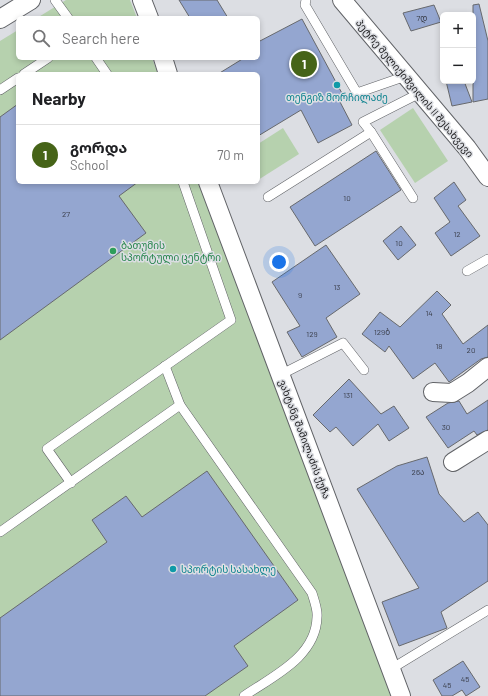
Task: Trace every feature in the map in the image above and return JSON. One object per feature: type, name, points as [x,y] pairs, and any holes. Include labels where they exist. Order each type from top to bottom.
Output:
[{"type":"street","points":[[0,19],[31,0]]},
{"type":"street","points":[[142,0],[147,16]]},
{"type":"street","name":"პეტრე მელიქიშვილის II შესახვევი","points":[[342,0],[467,148],[488,177]]},
{"type":"street","points":[[164,60],[167,72]]},
{"type":"street","name":"ვახტანგ შამილაძის ქუჩა","points":[[209,184],[401,696]]},
{"type":"street","points":[[433,392],[452,393],[468,383],[488,367]]},
{"type":"street","points":[[453,462],[488,440]]},
{"type":"lane","points":[[56,0],[67,16]]},
{"type":"lane","points":[[306,0],[305,5],[356,93],[406,76]]},
{"type":"lane","points":[[27,72],[45,60]]},
{"type":"lane","points":[[97,60],[106,72]]},
{"type":"lane","points":[[0,90],[16,79]]},
{"type":"lane","points":[[413,198],[363,122],[420,93]]},
{"type":"lane","points":[[268,197],[371,132]]},
{"type":"lane","points":[[71,483],[47,449],[231,320],[184,184]]},
{"type":"lane","points":[[467,271],[488,259]]},
{"type":"lane","points":[[280,375],[343,343],[364,370]]},
{"type":"lane","points":[[166,366],[180,405],[312,593],[318,616],[313,640],[297,659],[244,696]]},
{"type":"lane","points":[[0,532],[180,405]]},
{"type":"lane","points":[[391,669],[488,610]]},
{"type":"green space","points":[[66,0],[130,0],[136,16],[40,16]]},
{"type":"green space","points":[[16,31],[16,60],[153,60],[157,72],[16,72],[16,184],[200,184],[393,696],[0,696],[0,41]]},
{"type":"green space","points":[[413,108],[448,161],[415,183],[380,130]]},
{"type":"green space","points":[[283,128],[299,154],[260,179],[260,143]]},
{"type":"building","points":[[179,0],[217,0],[227,16],[189,16]]},
{"type":"building","points":[[479,4],[488,41],[488,99],[473,102],[473,84],[476,84],[476,12],[473,12],[473,5]]},
{"type":"building","points":[[434,5],[440,22],[411,31],[403,13]]},
{"type":"building","points":[[302,19],[344,97],[339,100],[352,125],[318,143],[301,110],[260,135],[260,72],[221,72],[241,60],[260,60],[260,41]]},
{"type":"building","points":[[447,84],[465,84],[472,102],[452,106]]},
{"type":"building","points":[[16,105],[16,184],[135,184],[119,196],[146,233],[0,340],[0,117]]},
{"type":"building","points":[[376,151],[401,190],[315,246],[290,207]]},
{"type":"building","points":[[454,182],[466,200],[458,206],[480,236],[451,256],[435,233],[450,222],[434,198]]},
{"type":"building","points":[[401,226],[416,245],[398,260],[383,241]]},
{"type":"building","points":[[326,245],[360,294],[326,318],[337,337],[302,357],[287,332],[300,326],[272,282]]},
{"type":"building","points":[[437,291],[451,305],[442,314],[463,344],[488,325],[488,357],[481,359],[449,382],[435,363],[413,379],[389,346],[385,352],[362,334],[380,312],[400,327]]},
{"type":"building","points":[[349,379],[381,414],[394,406],[409,428],[389,441],[378,424],[353,446],[336,427],[330,432],[313,415]]},
{"type":"building","points":[[488,400],[488,430],[477,435],[474,431],[448,448],[426,417],[448,403],[459,401],[467,414]]},
{"type":"building","points":[[427,457],[439,494],[464,522],[478,512],[488,525],[488,581],[441,612],[447,628],[399,646],[382,602],[419,588],[357,489],[397,466]]},
{"type":"building","name":"სპორტის სასახლე","points":[[207,471],[298,600],[234,646],[248,666],[205,696],[0,696],[0,618],[107,542],[92,520],[126,496],[142,517]]},
{"type":"building","points":[[463,661],[480,687],[466,696],[462,690],[452,696],[442,696],[433,680]]},
{"type":"place","name":"გორდა","points":[[304,64]]},
{"type":"place","name":"თენგიზ მორჩილაძე","points":[[337,85]]},
{"type":"place","name":"ბათუმის სპორტული ცენტრი","points":[[113,251]]},
{"type":"place","name":"სპორტის სასახლე","points":[[173,569]]}]
